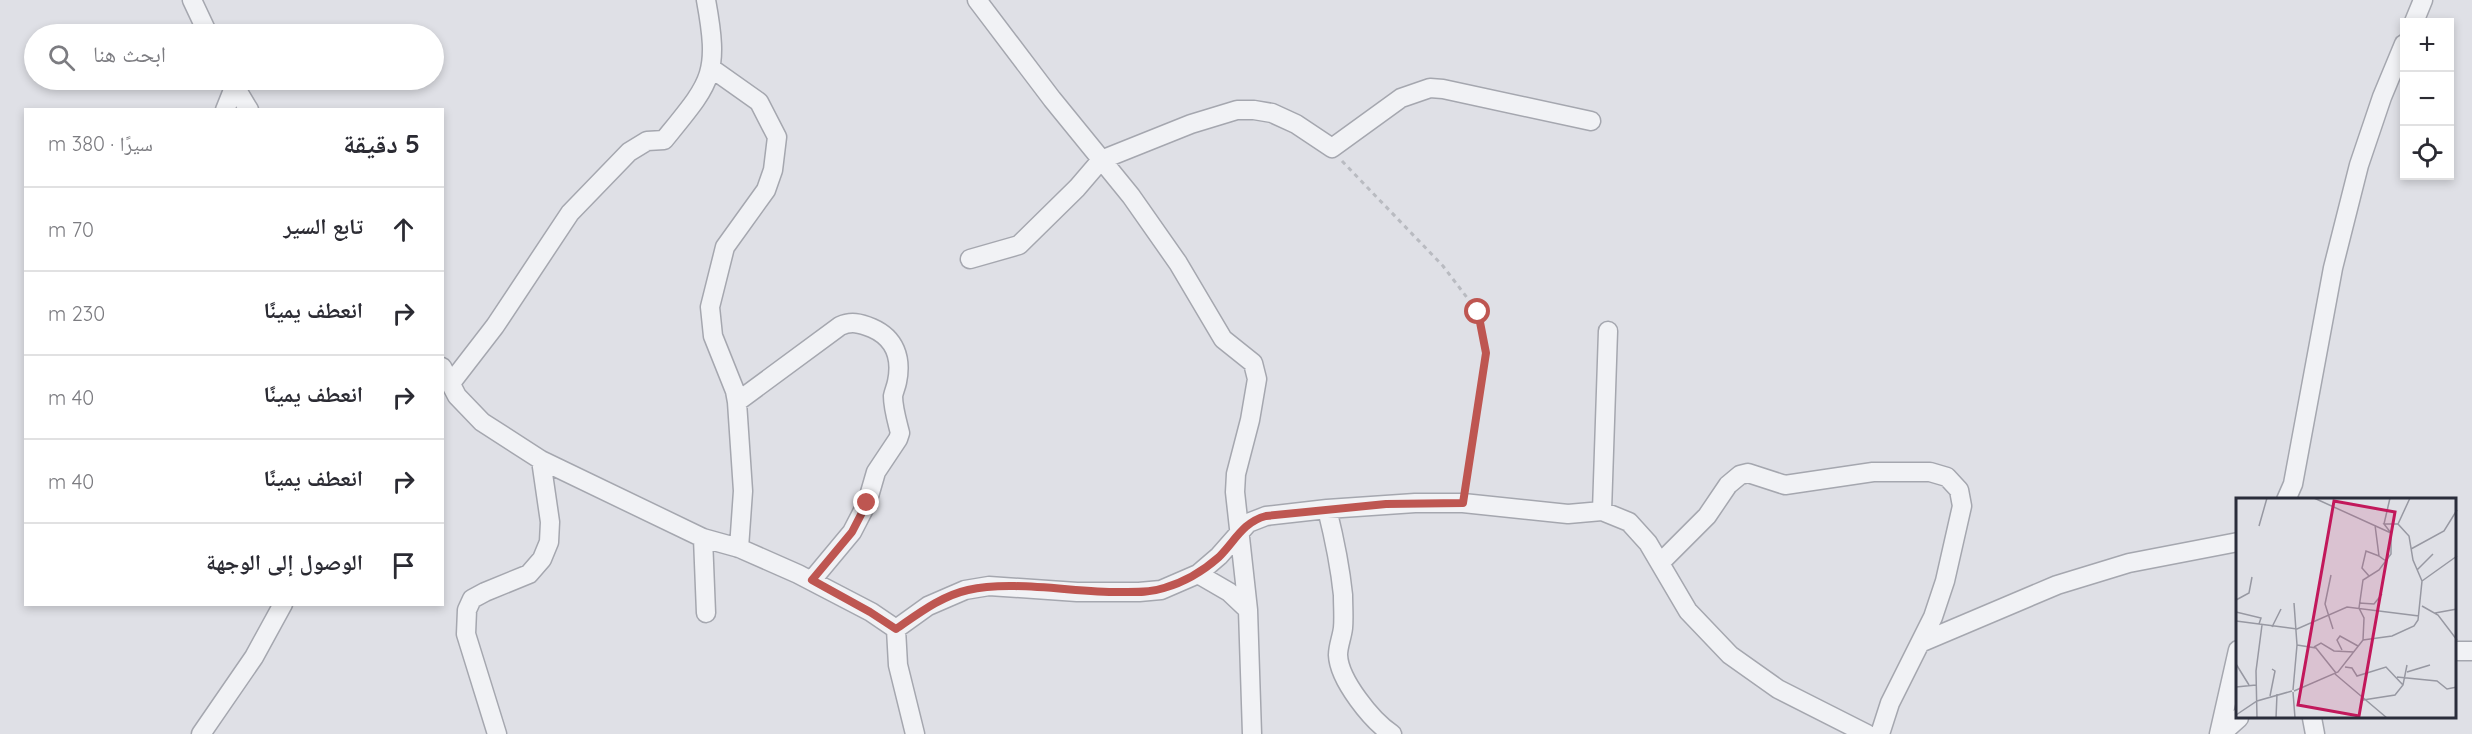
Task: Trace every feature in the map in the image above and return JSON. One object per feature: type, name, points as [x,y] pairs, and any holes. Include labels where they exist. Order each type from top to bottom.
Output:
[{"type":"street","points":[[192,0],[203,24]]},
{"type":"street","points":[[451,383],[495,326],[570,213],[629,152],[643,142],[664,140],[704,90],[711,68],[713,42],[706,0]]},
{"type":"street","points":[[977,0],[1131,196],[1178,263],[1223,339],[1253,363],[1257,379],[1250,420],[1236,474],[1235,492],[1248,610],[1252,734]]},
{"type":"street","points":[[2416,18],[2423,0]]},
{"type":"street","points":[[2287,498],[2293,484],[2333,268],[2358,165],[2400,54]]},
{"type":"street","points":[[711,68],[759,102],[777,136],[773,170],[766,190],[725,247],[710,307],[713,336],[737,402],[743,491],[739,548]]},
{"type":"street","points":[[970,259],[1019,245],[1077,188],[1101,160],[1191,124],[1238,110],[1272,113],[1296,124],[1329,147],[1335,147],[1401,98],[1430,88],[1591,121]]},
{"type":"street","points":[[226,108],[231,90]]},
{"type":"street","points":[[238,90],[248,108]]},
{"type":"street","points":[[737,402],[840,326],[848,323],[858,323],[884,334],[897,352],[897,381],[893,394],[900,433],[898,439],[876,472],[867,503],[852,532],[812,580]]},
{"type":"street","points":[[1602,511],[1608,331]]},
{"type":"street","points":[[444,371],[457,396],[482,422],[541,460],[703,538],[739,548],[812,580],[896,629]]},
{"type":"street","points":[[497,734],[466,634],[467,610],[472,599],[529,574],[542,559],[549,542],[550,522],[541,460]]},
{"type":"street","points":[[1660,563],[1707,516],[1728,485],[1740,475],[1748,473],[1785,485],[1873,472],[1930,472],[1947,477],[1959,490],[1962,506],[1945,581],[1933,617],[1890,703],[1880,734]]},
{"type":"street","points":[[896,629],[928,606],[965,590],[989,586],[1077,592],[1161,590],[1197,574],[1220,556],[1248,523],[1257,519],[1327,509],[1415,503],[1463,503],[1568,514],[1602,511],[1629,522],[1648,543],[1688,611],[1730,655],[1778,689],[1867,734]]},
{"type":"street","points":[[1327,509],[1337,548],[1343,596],[1343,628],[1338,653],[1339,664],[1345,679],[1380,726],[1392,734]]},
{"type":"street","points":[[703,538],[706,613]]},
{"type":"street","points":[[1920,643],[2057,585],[2129,563],[2236,542]]},
{"type":"street","points":[[1197,574],[1229,592],[1248,610]]},
{"type":"street","points":[[201,734],[254,657],[282,606]]},
{"type":"street","points":[[896,629],[898,665],[915,734]]},
{"type":"street","points":[[2220,734],[2236,659]]},
{"type":"street","points":[[2220,734],[2237,719]]},
{"type":"street","points":[[2312,719],[2315,734]]},
{"type":"path","points":[[1329,147],[1443,266],[1478,312],[1486,353],[1463,503]]},
{"type":"route","points":[[867,503],[852,532],[812,580],[896,629],[928,606],[965,590],[989,586],[1077,592],[1161,590],[1197,574],[1220,556],[1248,523],[1266,516],[1386,504],[1463,503],[1486,353],[1478,312]]}]
